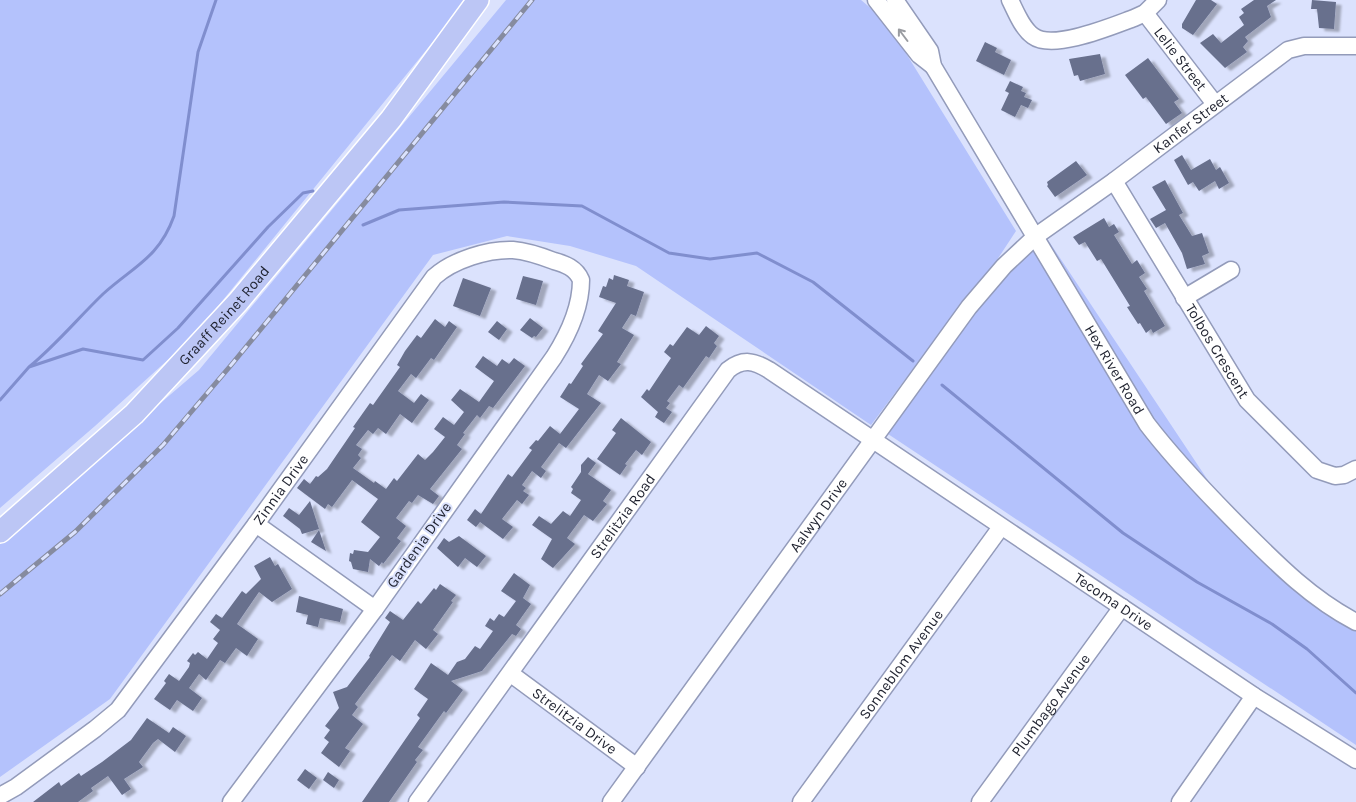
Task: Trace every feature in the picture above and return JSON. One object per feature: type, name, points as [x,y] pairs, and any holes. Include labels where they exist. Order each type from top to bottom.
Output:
[{"type":"main road","name":"Graaff Reinet Road","points":[[0,532],[134,414],[183,364],[300,231],[425,76],[478,0]]},
{"type":"main road","name":"Graaff Reinet Road","points":[[425,76],[442,59],[488,0]]},
{"type":"street","name":"Hex River Road","points":[[876,0],[919,55],[933,66]]},
{"type":"street","name":"Hex River Road","points":[[895,0],[930,50],[933,66],[1036,236],[1121,382],[1147,424],[1172,458],[1282,569],[1325,604],[1356,622]]},
{"type":"street","points":[[1010,0],[1024,27],[1032,36],[1049,42],[1066,40],[1115,25],[1145,13],[1158,0]]},
{"type":"street","name":"Lelie Street","points":[[1145,13],[1215,104]]},
{"type":"street","name":"Kanfer Street","points":[[1036,236],[1114,181],[1288,50],[1304,46],[1356,46]]},
{"type":"street","name":"Tolbos Crescent","points":[[1114,181],[1240,390],[1276,430],[1317,470],[1335,476],[1344,475],[1356,469]]},
{"type":"street","name":"Aalwyn Drive","points":[[611,802],[969,307],[1004,266],[1036,236]]},
{"type":"street","name":"Zinnia Drive","points":[[0,796],[16,787],[118,710],[441,270],[455,263],[513,250],[566,265],[579,275]]},
{"type":"street","points":[[1184,298],[1231,270]]},
{"type":"street","name":"Gardenia Drive","points":[[231,802],[375,609],[554,357],[567,332],[576,304],[580,285],[579,275]]},
{"type":"street","name":"Strelitzia Road","points":[[417,802],[734,365],[746,361],[759,364],[874,439]]},
{"type":"street","name":"Tecoma Drive","points":[[874,439],[1001,527],[1254,696],[1356,760]]},
{"type":"street","points":[[256,524],[375,609]]},
{"type":"street","name":"Sonneblom Avenue","points":[[801,802],[1001,527]]},
{"type":"street","name":"Plumbago Avenue","points":[[980,802],[1122,608]]},
{"type":"street","name":"Strelitzia Drive","points":[[511,674],[637,767]]},
{"type":"street","points":[[1180,802],[1254,696]]},
{"type":"shaded area","points":[[0,0],[467,0],[193,337],[95,426],[0,508]]},
{"type":"shaded area","points":[[506,0],[861,0],[886,21],[1016,231],[993,266],[960,306],[871,425],[636,266],[570,246],[507,236],[433,255],[110,699],[0,777],[0,541],[199,370]]},
{"type":"shaded area","points":[[1046,237],[1259,557],[1356,616],[1356,745],[882,430],[1005,273]]},
{"type":"building","points":[[1196,0],[1211,0],[1217,4],[1193,35],[1182,28],[1182,24]]},
{"type":"building","points":[[1254,0],[1276,0],[1267,6],[1271,17],[1245,37],[1248,41],[1243,47],[1247,52],[1225,68],[1200,43],[1213,34],[1221,43],[1244,25],[1239,17],[1244,13],[1241,9]]},
{"type":"building","points":[[1312,0],[1336,2],[1334,29],[1319,28],[1317,9],[1311,9]]},
{"type":"building","points":[[985,42],[997,48],[995,52],[1011,60],[1004,75],[976,61]]},
{"type":"building","points":[[1100,54],[1105,74],[1080,81],[1078,75],[1074,76],[1069,59]]},
{"type":"building","points":[[1148,58],[1179,99],[1174,102],[1182,113],[1166,124],[1146,97],[1143,99],[1125,75]]},
{"type":"building","points":[[1010,81],[1023,87],[1021,91],[1026,93],[1024,97],[1032,100],[1028,108],[1021,105],[1015,117],[1001,110],[1009,93],[1005,91]]},
{"type":"building","points":[[1182,155],[1191,170],[1210,159],[1216,170],[1220,167],[1229,183],[1219,189],[1215,181],[1199,191],[1193,182],[1188,185],[1174,160]]},
{"type":"building","points":[[1076,161],[1087,175],[1055,197],[1047,186],[1047,182]]},
{"type":"building","points":[[1165,180],[1183,213],[1179,215],[1192,236],[1202,233],[1209,253],[1202,256],[1205,264],[1187,269],[1182,253],[1165,223],[1156,228],[1150,219],[1166,210],[1152,187]]},
{"type":"building","points":[[1104,218],[1109,227],[1114,224],[1119,232],[1114,235],[1132,264],[1137,260],[1145,273],[1139,277],[1147,289],[1144,291],[1165,326],[1153,333],[1151,329],[1146,333],[1140,323],[1138,324],[1127,307],[1130,306],[1101,259],[1097,261],[1085,242],[1079,245],[1073,237]]},
{"type":"building","points":[[614,275],[629,280],[627,286],[644,292],[636,316],[631,314],[622,328],[634,335],[617,362],[621,364],[608,381],[599,375],[587,394],[601,403],[566,448],[559,443],[541,467],[546,471],[541,478],[532,471],[522,485],[526,488],[523,491],[529,495],[522,504],[517,500],[502,519],[513,527],[503,539],[480,522],[476,527],[467,520],[475,509],[481,514],[508,474],[512,477],[532,450],[529,448],[536,440],[538,441],[550,426],[560,434],[579,409],[560,397],[569,383],[571,384],[583,366],[581,364],[603,334],[598,331],[616,303],[599,297],[603,286],[606,287],[609,278],[613,280]]},
{"type":"building","points":[[523,276],[543,281],[536,305],[516,299]]},
{"type":"building","points":[[463,278],[491,288],[480,316],[453,306]]},
{"type":"building","points":[[530,318],[543,328],[536,337],[532,338],[520,330]]},
{"type":"building","points":[[435,319],[445,327],[449,321],[457,327],[434,360],[431,358],[416,378],[411,374],[398,391],[414,403],[421,394],[429,400],[412,423],[400,414],[386,434],[378,428],[373,434],[368,430],[356,445],[362,449],[358,455],[361,458],[353,468],[374,483],[375,481],[386,489],[394,478],[397,481],[418,454],[425,460],[433,452],[445,437],[434,429],[443,417],[454,425],[464,412],[451,400],[460,389],[479,402],[494,381],[475,367],[483,356],[497,366],[502,359],[509,364],[514,358],[525,366],[493,408],[489,406],[480,418],[477,415],[463,433],[465,434],[457,445],[462,449],[430,489],[439,496],[433,504],[418,495],[412,503],[409,501],[396,518],[406,526],[397,538],[401,541],[383,564],[382,562],[379,566],[370,559],[368,572],[353,569],[349,561],[350,553],[353,554],[354,550],[368,552],[380,537],[361,522],[378,499],[352,480],[332,507],[328,504],[325,509],[297,488],[304,479],[310,484],[316,476],[318,477],[327,469],[370,403],[373,405],[400,367],[397,365],[405,351],[417,335],[421,338]]},
{"type":"building","points":[[497,321],[507,329],[499,340],[488,332]]},
{"type":"building","points":[[706,326],[719,336],[714,343],[717,346],[709,358],[706,356],[683,388],[679,385],[667,401],[670,403],[666,408],[672,412],[664,423],[655,417],[658,412],[641,397],[647,389],[649,391],[671,358],[664,352],[670,344],[673,346],[687,327],[699,335]]},
{"type":"building","points":[[621,418],[651,442],[642,455],[636,450],[625,464],[627,465],[620,475],[597,459],[616,433],[612,430]]},
{"type":"building","points":[[588,457],[596,463],[588,474],[611,490],[603,501],[607,504],[593,521],[584,515],[567,538],[575,544],[553,568],[541,559],[552,539],[532,525],[539,516],[551,524],[563,511],[570,516],[581,500],[571,493],[573,489],[571,487],[581,472],[581,465]]},
{"type":"building","points":[[310,501],[319,529],[302,534],[300,529],[283,516],[289,508],[299,515]]},
{"type":"building","points":[[319,530],[326,551],[311,542]]},
{"type":"building","points":[[459,536],[486,556],[477,567],[465,558],[458,567],[437,548],[444,538],[449,542]]},
{"type":"building","points":[[270,557],[275,566],[278,564],[292,589],[272,602],[259,592],[237,624],[258,639],[247,656],[236,648],[225,663],[220,660],[206,680],[199,674],[189,688],[202,698],[193,711],[177,700],[170,710],[154,699],[166,683],[164,681],[169,674],[179,681],[189,667],[190,663],[187,661],[193,653],[195,655],[198,652],[207,659],[218,643],[213,639],[220,630],[210,622],[216,614],[222,618],[242,591],[246,594],[261,579],[254,566]]},
{"type":"building","points":[[514,573],[530,585],[523,598],[531,604],[516,625],[521,629],[516,636],[512,634],[482,671],[451,681],[463,690],[446,713],[444,711],[418,747],[423,750],[415,760],[417,762],[389,802],[362,802],[420,718],[417,715],[428,699],[414,689],[431,663],[448,675],[457,662],[465,659],[475,646],[480,649],[493,631],[485,626],[490,618],[494,621],[499,614],[504,617],[516,601],[501,591]]},
{"type":"building","points":[[440,584],[456,595],[433,630],[438,634],[426,649],[415,640],[400,661],[392,655],[355,704],[358,707],[352,715],[363,724],[345,748],[350,751],[339,767],[321,753],[329,742],[324,738],[330,730],[325,726],[339,708],[333,692],[347,687],[370,657],[390,622],[385,618],[390,611],[403,620],[418,601],[421,604],[434,588],[436,590]]},
{"type":"building","points":[[299,596],[343,609],[340,622],[320,618],[318,627],[306,624],[308,615],[296,612]]},
{"type":"building","points":[[147,718],[169,733],[173,727],[186,736],[175,752],[158,739],[153,743],[139,762],[143,767],[124,779],[131,789],[122,795],[108,776],[91,788],[93,791],[78,802],[33,802],[59,782],[61,786],[79,773],[81,776],[102,762],[131,740]]},
{"type":"building","points":[[305,769],[317,778],[309,789],[297,780]]},
{"type":"building","points":[[328,772],[339,780],[334,788],[323,780]]},
{"type":"waterway","points":[[29,367],[103,294],[153,252],[168,230],[174,216],[198,52],[216,0]]},
{"type":"waterway","points":[[0,400],[29,367],[83,349],[143,360],[178,328],[268,227],[303,193],[313,191]]},
{"type":"waterway","points":[[363,225],[399,210],[504,202],[582,206],[669,253],[710,259],[757,253],[813,282],[913,361]]},
{"type":"waterway","points":[[942,385],[1123,533],[1197,582],[1272,624],[1307,649],[1356,693]]},
{"type":"railway","points":[[0,594],[75,532],[163,445],[532,0]]}]
